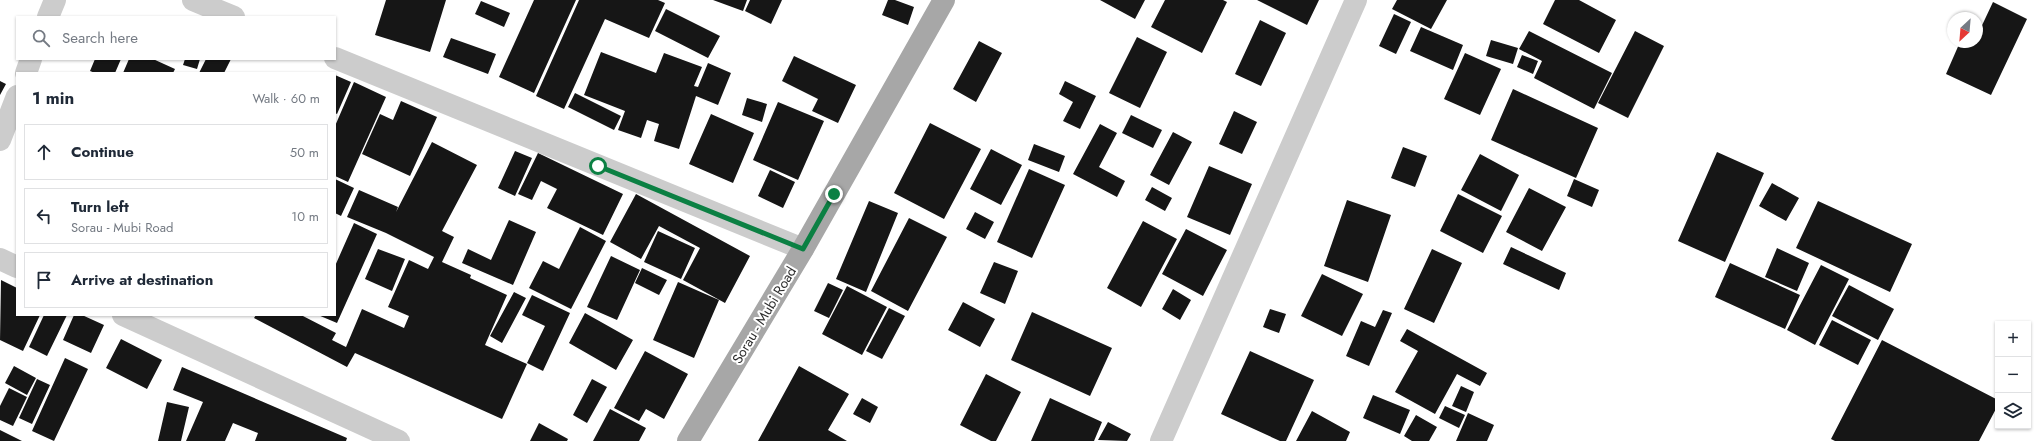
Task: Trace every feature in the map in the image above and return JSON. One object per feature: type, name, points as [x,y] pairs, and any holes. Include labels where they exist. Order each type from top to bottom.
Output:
[{"type":"main road","name":"Sorau - Mubi Road","points":[[688,441],[803,249],[944,0]]},
{"type":"street","points":[[48,16],[54,0]]},
{"type":"street","points":[[193,0],[232,16]]},
{"type":"street","points":[[1161,441],[1356,0]]},
{"type":"street","points":[[336,58],[803,249]]},
{"type":"street","points":[[26,72],[32,60]]},
{"type":"street","points":[[0,140],[16,99]]},
{"type":"street","points":[[0,259],[16,267]]},
{"type":"street","points":[[124,316],[399,441]]},
{"type":"building","points":[[386,0],[446,0],[430,52],[375,35]]},
{"type":"building","points":[[534,0],[576,0],[534,93],[499,77]]},
{"type":"building","points":[[579,0],[658,0],[665,3],[649,38],[605,19],[564,109],[536,96]]},
{"type":"building","points":[[713,0],[747,0],[743,11]]},
{"type":"building","points":[[750,0],[782,0],[771,24],[745,11]]},
{"type":"building","points":[[888,0],[895,0],[914,7],[908,25],[882,15]]},
{"type":"building","points":[[1100,0],[1145,0],[1135,19]]},
{"type":"building","points":[[1165,0],[1223,0],[1227,2],[1202,53],[1151,27]]},
{"type":"building","points":[[1257,0],[1319,0],[1307,25]]},
{"type":"building","points":[[1397,0],[1447,0],[1431,29],[1392,9]]},
{"type":"building","points":[[1555,0],[1579,0],[1616,20],[1599,53],[1543,24]]},
{"type":"building","points":[[481,1],[510,13],[504,27],[475,14]]},
{"type":"building","points":[[1993,2],[2027,19],[1991,95],[1946,74],[1957,48],[1983,48],[1983,23]]},
{"type":"building","points":[[666,9],[720,36],[708,58],[655,31]]},
{"type":"building","points":[[1394,14],[1411,22],[1396,54],[1379,46]]},
{"type":"building","points":[[1260,20],[1286,33],[1261,86],[1235,74]]},
{"type":"building","points":[[1421,27],[1463,45],[1453,70],[1410,51]]},
{"type":"building","points":[[1529,31],[1612,73],[1594,109],[1534,78],[1542,61],[1519,49]]},
{"type":"building","points":[[1635,31],[1664,46],[1628,118],[1598,103]]},
{"type":"building","points":[[1137,37],[1167,52],[1140,108],[1109,93]]},
{"type":"building","points":[[451,38],[496,54],[488,74],[443,57]]},
{"type":"building","points":[[1491,40],[1518,48],[1513,64],[1486,56]]},
{"type":"building","points":[[979,41],[1002,53],[976,102],[953,89]]},
{"type":"building","points":[[601,52],[656,73],[664,53],[702,67],[694,86],[698,87],[708,63],[731,73],[718,105],[696,96],[679,149],[654,141],[659,124],[647,120],[641,138],[618,130],[625,111],[584,95]]},
{"type":"building","points":[[1465,53],[1501,69],[1480,115],[1444,99]]},
{"type":"building","points":[[1522,55],[1538,61],[1533,74],[1517,67]]},
{"type":"building","points":[[794,56],[856,85],[838,123],[812,111],[818,99],[782,81]]},
{"type":"building","points":[[95,60],[121,60],[115,72],[90,71]]},
{"type":"building","points":[[129,60],[155,60],[175,69],[174,72],[123,72]]},
{"type":"building","points":[[185,60],[200,60],[197,69],[183,65]]},
{"type":"building","points":[[206,60],[230,60],[224,72],[200,72]]},
{"type":"building","points":[[336,75],[351,82],[336,114]]},
{"type":"building","points":[[0,81],[6,84],[0,95]]},
{"type":"building","points":[[1065,81],[1096,96],[1080,129],[1063,121],[1073,102],[1059,94]]},
{"type":"building","points":[[354,82],[386,97],[348,182],[336,176],[336,124]]},
{"type":"building","points":[[1513,89],[1598,128],[1576,178],[1491,140]]},
{"type":"building","points":[[575,93],[621,116],[614,130],[568,107]]},
{"type":"building","points":[[747,98],[767,104],[762,122],[742,115]]},
{"type":"building","points":[[401,101],[437,117],[410,176],[362,154],[380,114],[393,120]]},
{"type":"building","points":[[778,102],[824,121],[798,180],[753,160]]},
{"type":"building","points":[[1234,111],[1257,122],[1242,154],[1219,144]]},
{"type":"building","points":[[711,114],[754,133],[733,183],[689,164]]},
{"type":"building","points":[[1131,115],[1162,130],[1153,148],[1122,133]]},
{"type":"building","points":[[930,123],[981,149],[944,219],[894,193]]},
{"type":"building","points":[[1100,124],[1117,133],[1099,167],[1125,181],[1117,197],[1073,174]]},
{"type":"building","points":[[1173,132],[1192,142],[1169,185],[1150,175]]},
{"type":"building","points":[[432,142],[477,165],[442,231],[454,237],[442,262],[471,275],[470,278],[507,295],[485,345],[527,364],[502,419],[355,353],[347,367],[254,318],[255,316],[303,316],[336,333],[332,340],[346,347],[362,309],[404,328],[409,316],[388,307],[409,260],[428,269],[434,257],[386,233],[347,217],[359,190],[398,207],[396,212]]},
{"type":"building","points":[[1034,144],[1065,156],[1059,172],[1028,160]]},
{"type":"building","points":[[1403,147],[1427,156],[1415,187],[1391,178]]},
{"type":"building","points":[[991,149],[1022,165],[1001,205],[970,189]]},
{"type":"building","points":[[515,151],[532,158],[515,196],[498,188]]},
{"type":"building","points":[[1717,152],[1764,173],[1725,262],[1678,241]]},
{"type":"building","points":[[538,153],[623,194],[603,235],[547,208],[557,189],[541,181],[532,200],[518,194]]},
{"type":"building","points":[[1480,154],[1519,175],[1501,211],[1461,190]]},
{"type":"building","points":[[1209,166],[1252,184],[1230,235],[1187,217]]},
{"type":"building","points":[[1029,169],[1065,185],[1032,258],[997,242]]},
{"type":"building","points":[[770,170],[795,182],[783,208],[758,196]]},
{"type":"building","points":[[336,179],[354,188],[341,216],[336,214]]},
{"type":"building","points":[[1574,179],[1599,190],[1592,207],[1567,196]]},
{"type":"building","points":[[1772,183],[1799,198],[1786,221],[1759,206]]},
{"type":"building","points":[[1152,187],[1172,198],[1165,211],[1145,200]]},
{"type":"building","points":[[1529,188],[1566,207],[1542,251],[1506,232]]},
{"type":"building","points":[[636,194],[750,256],[725,303],[683,280],[700,248],[659,226],[641,259],[610,242]]},
{"type":"building","points":[[1458,194],[1502,216],[1483,253],[1440,231]]},
{"type":"building","points":[[1347,200],[1391,215],[1368,282],[1324,266]]},
{"type":"building","points":[[869,201],[898,213],[866,292],[836,279]]},
{"type":"building","points":[[1818,201],[1912,244],[1890,292],[1796,248]]},
{"type":"building","points":[[975,212],[994,222],[985,239],[966,229]]},
{"type":"building","points":[[909,218],[947,237],[908,311],[871,291]]},
{"type":"building","points":[[509,220],[536,232],[513,285],[462,263],[468,249],[491,260]]},
{"type":"building","points":[[1143,221],[1177,239],[1141,307],[1107,288]]},
{"type":"building","points":[[354,223],[377,234],[337,323],[320,316],[336,316],[336,264]]},
{"type":"building","points":[[580,227],[606,241],[571,309],[529,288],[543,261],[559,269]]},
{"type":"building","points":[[1186,229],[1227,250],[1203,296],[1162,274]]},
{"type":"building","points":[[658,231],[695,248],[681,279],[644,262]]},
{"type":"building","points":[[1511,247],[1566,273],[1559,290],[1503,264]]},
{"type":"building","points":[[1777,248],[1809,263],[1797,291],[1765,277]]},
{"type":"building","points":[[378,249],[405,259],[392,291],[365,279]]},
{"type":"building","points":[[1432,249],[1462,263],[1434,323],[1404,309]]},
{"type":"building","points":[[611,256],[640,270],[617,320],[587,307]]},
{"type":"building","points":[[994,262],[1018,271],[1005,304],[980,293]]},
{"type":"building","points":[[1730,263],[1800,295],[1785,329],[1715,297]]},
{"type":"building","points":[[1821,265],[1849,279],[1815,345],[1787,330]]},
{"type":"building","points":[[642,268],[667,280],[659,295],[635,283]]},
{"type":"building","points":[[1322,274],[1363,294],[1342,336],[1301,316]]},
{"type":"building","points":[[1,280],[16,288],[16,316],[40,316],[23,351],[0,340]]},
{"type":"building","points":[[678,282],[719,300],[694,358],[653,340]]},
{"type":"building","points":[[828,283],[843,290],[829,318],[814,311]]},
{"type":"building","points":[[1849,285],[1894,309],[1878,340],[1832,316]]},
{"type":"building","points":[[847,286],[887,307],[862,355],[822,334]]},
{"type":"building","points":[[1173,289],[1191,300],[1180,320],[1162,309]]},
{"type":"building","points":[[514,292],[526,298],[502,343],[490,336]]},
{"type":"building","points":[[532,295],[570,313],[543,371],[527,363],[545,326],[522,315]]},
{"type":"building","points":[[963,302],[995,319],[980,347],[948,330]]},
{"type":"building","points":[[889,308],[905,316],[882,359],[866,351]]},
{"type":"building","points":[[1270,309],[1286,314],[1279,333],[1263,327]]},
{"type":"building","points":[[1383,310],[1392,313],[1369,366],[1346,356],[1361,321],[1375,327]]},
{"type":"building","points":[[1032,312],[1112,348],[1090,396],[1011,360]]},
{"type":"building","points":[[585,313],[633,340],[616,370],[569,343]]},
{"type":"building","points":[[44,316],[67,316],[47,356],[29,347]]},
{"type":"building","points":[[74,316],[84,316],[104,325],[91,353],[63,340]]},
{"type":"building","points":[[1832,320],[1871,340],[1858,365],[1819,345]]},
{"type":"building","points":[[1407,329],[1487,373],[1480,386],[1457,374],[1435,414],[1395,392],[1418,351],[1400,341]]},
{"type":"building","points":[[121,339],[162,360],[147,389],[106,368]]},
{"type":"building","points":[[1882,340],[1995,398],[1995,411],[1979,441],[1835,441],[1831,439]]},
{"type":"building","points":[[645,351],[688,374],[664,419],[646,409],[639,421],[614,408]]},
{"type":"building","points":[[1250,351],[1314,380],[1286,441],[1280,441],[1221,414]]},
{"type":"building","points":[[65,358],[88,369],[54,441],[32,431]]},
{"type":"building","points":[[14,366],[36,378],[27,395],[5,383]]},
{"type":"building","points":[[799,366],[849,394],[828,430],[847,441],[758,441]]},
{"type":"building","points":[[182,367],[347,438],[346,441],[255,441],[258,433],[233,423],[225,441],[186,441],[203,402],[173,390]]},
{"type":"building","points":[[986,374],[1021,392],[996,441],[991,441],[960,425]]},
{"type":"building","points":[[37,379],[50,385],[32,424],[19,418]]},
{"type":"building","points":[[592,379],[607,387],[587,423],[573,415]]},
{"type":"building","points":[[1461,386],[1474,392],[1466,412],[1452,406]]},
{"type":"building","points":[[9,388],[27,397],[13,426],[0,420],[0,406]]},
{"type":"building","points":[[1373,395],[1410,410],[1400,434],[1363,418]]},
{"type":"building","points":[[862,398],[878,407],[870,423],[853,414]]},
{"type":"building","points":[[1050,398],[1102,422],[1094,441],[1031,441]]},
{"type":"building","points":[[167,402],[189,407],[181,441],[158,441]]},
{"type":"building","points":[[1445,406],[1465,415],[1459,428],[1439,418]]},
{"type":"building","points":[[610,409],[646,428],[639,441],[593,441]]},
{"type":"building","points":[[1312,411],[1350,432],[1346,441],[1296,441]]},
{"type":"building","points":[[1468,413],[1494,425],[1487,441],[1456,441]]},
{"type":"building","points":[[1416,415],[1437,427],[1429,441],[1412,441],[1404,436]]},
{"type":"building","points":[[1108,422],[1131,434],[1127,441],[1098,440]]},
{"type":"building","points":[[539,423],[568,439],[567,441],[530,441]]},
{"type":"building","points":[[0,430],[22,441],[0,441]]},
{"type":"route","points":[[598,166],[803,249],[834,194]]}]
